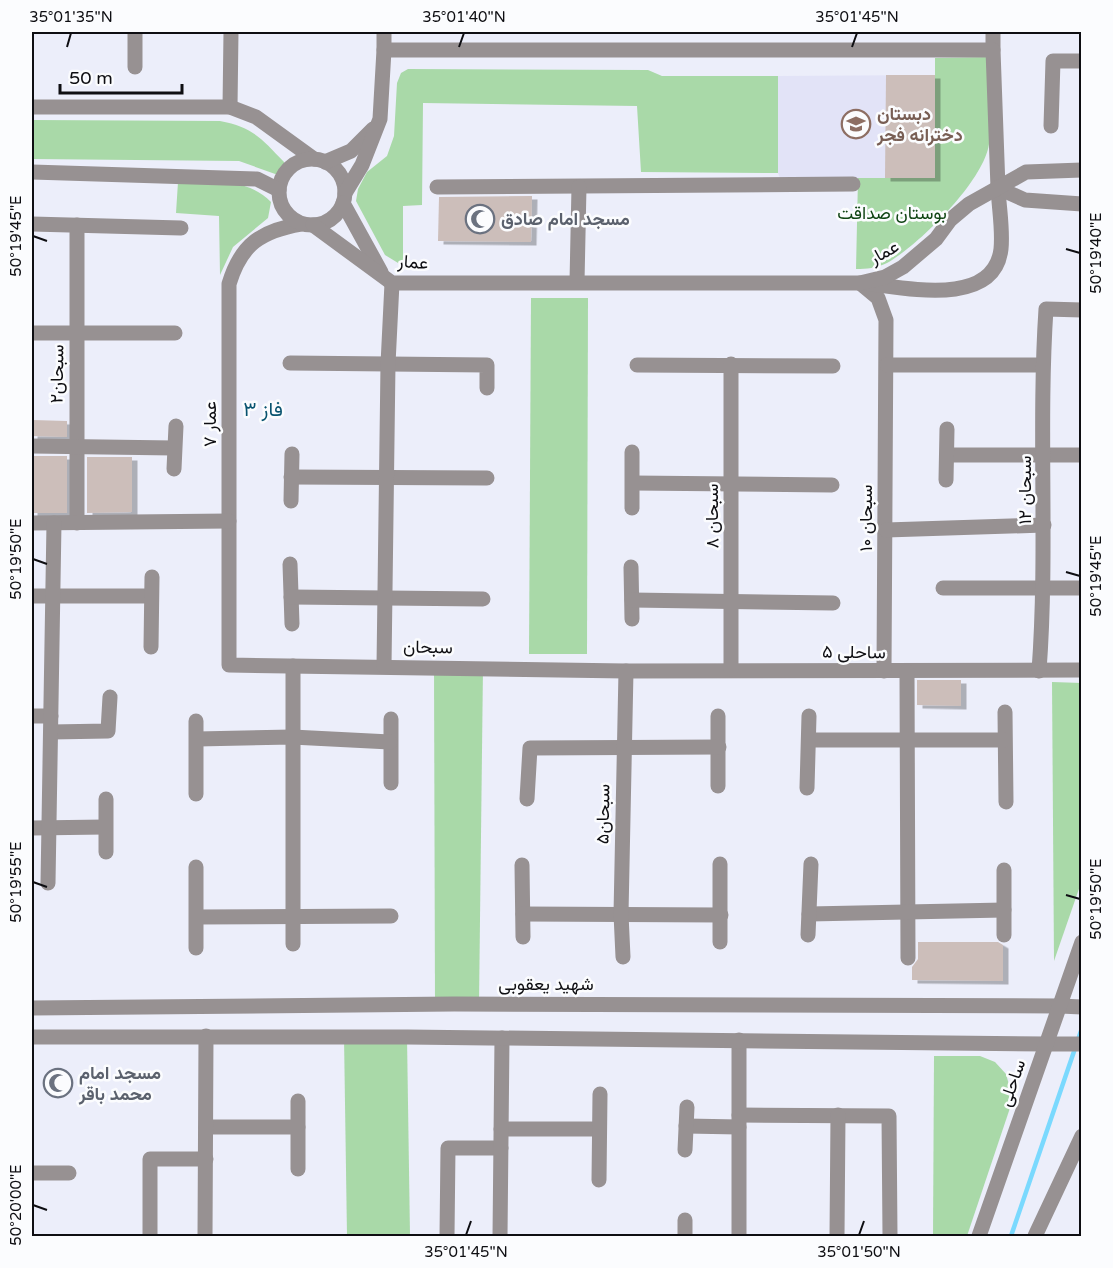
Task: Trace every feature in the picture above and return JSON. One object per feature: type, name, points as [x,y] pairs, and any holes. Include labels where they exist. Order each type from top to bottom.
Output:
[{"type":"street","points":[[135,32],[135,67]]},
{"type":"street","points":[[230,107],[231,32]]},
{"type":"street","points":[[380,119],[351,151],[319,161],[294,164],[281,180],[279,190],[284,210],[307,225],[328,221],[344,198],[362,165],[380,119],[384,32]]},
{"type":"street","points":[[860,283],[949,292],[984,279],[998,260],[1001,248],[993,32]]},
{"type":"street","points":[[384,50],[993,50]]},
{"type":"street","points":[[1051,126],[1053,61],[1082,61]]},
{"type":"street","points":[[32,107],[230,107],[256,117],[340,175],[344,198]]},
{"type":"street","name":"عمار","points":[[307,225],[387,279],[860,283],[885,278],[903,267],[936,239],[950,220],[969,204],[1026,172],[1082,170]]},
{"type":"street","points":[[32,172],[257,179],[279,190]]},
{"type":"street","points":[[437,187],[853,184]]},
{"type":"street","points":[[577,282],[579,187]]},
{"type":"street","points":[[998,188],[1025,200],[1082,204]]},
{"type":"street","name":"عمار","points":[[344,198],[387,279]]},
{"type":"street","points":[[32,224],[181,228]]},
{"type":"street","name":"سبحان۲","points":[[77,225],[77,523]]},
{"type":"street","name":"عمار ۷","points":[[229,665],[229,284],[235,263],[247,248],[274,229],[307,225]]},
{"type":"street","points":[[384,666],[387,596],[387,279]]},
{"type":"street","name":"سبحان ۱۰","points":[[860,283],[878,298],[886,320],[884,671]]},
{"type":"street","name":"سبحان ۱۲","points":[[1039,671],[1044,588],[1045,456],[1042,365],[1046,309],[1082,310]]},
{"type":"street","points":[[32,333],[175,333]]},
{"type":"street","points":[[290,363],[487,365],[487,388]]},
{"type":"street","name":"سبحان ۸","points":[[731,364],[731,669]]},
{"type":"street","points":[[637,365],[833,366]]},
{"type":"street","points":[[887,365],[1042,365]]},
{"type":"street","points":[[174,469],[176,426]]},
{"type":"street","points":[[946,480],[947,429]]},
{"type":"street","points":[[32,446],[174,448]]},
{"type":"street","points":[[632,452],[632,508]]},
{"type":"street","points":[[291,501],[292,454]]},
{"type":"street","points":[[948,455],[1082,455]]},
{"type":"street","points":[[291,477],[487,478]]},
{"type":"street","points":[[633,483],[832,485]]},
{"type":"street","points":[[32,523],[229,521]]},
{"type":"street","points":[[48,883],[54,523]]},
{"type":"street","points":[[886,530],[1044,525]]},
{"type":"street","points":[[290,564],[291,624]]},
{"type":"street","points":[[631,567],[632,620]]},
{"type":"street","points":[[151,647],[152,576]]},
{"type":"street","points":[[943,588],[1082,588]]},
{"type":"street","points":[[32,596],[151,596]]},
{"type":"street","points":[[291,597],[387,596],[483,599]]},
{"type":"street","points":[[632,600],[833,603]]},
{"type":"street","name":"سبحان","points":[[229,665],[626,671]]},
{"type":"street","points":[[293,666],[293,944]]},
{"type":"street","name":"ساحلی ۵","points":[[626,671],[1082,670]]},
{"type":"street","name":"سبحان۵","points":[[623,957],[621,914],[626,671]]},
{"type":"street","points":[[906,672],[908,958]]},
{"type":"street","points":[[51,732],[108,731],[110,697]]},
{"type":"street","points":[[1005,712],[1006,802]]},
{"type":"street","points":[[32,716],[51,716]]},
{"type":"street","points":[[718,716],[718,786]]},
{"type":"street","points":[[807,788],[809,716]]},
{"type":"street","points":[[391,718],[391,783]]},
{"type":"street","points":[[196,721],[196,794]]},
{"type":"street","points":[[197,739],[292,737],[390,742]]},
{"type":"street","points":[[809,740],[1004,740]]},
{"type":"street","points":[[527,799],[530,748],[719,747]]},
{"type":"street","points":[[106,799],[106,852]]},
{"type":"street","points":[[32,828],[105,827]]},
{"type":"street","points":[[720,864],[720,942]]},
{"type":"street","points":[[808,935],[811,864]]},
{"type":"street","points":[[522,866],[523,937]]},
{"type":"street","points":[[196,867],[196,948]]},
{"type":"street","points":[[1004,870],[1004,935]]},
{"type":"street","points":[[809,914],[1004,910]]},
{"type":"street","points":[[523,914],[721,915]]},
{"type":"street","points":[[197,917],[391,916]]},
{"type":"street","name":"ساحلی","points":[[979,1236],[1082,942]]},
{"type":"street","name":"شهید یعقوبی","points":[[32,1008],[454,1004],[1082,1007]]},
{"type":"street","points":[[32,1037],[206,1036],[1082,1044]]},
{"type":"street","points":[[205,1236],[206,1036]]},
{"type":"street","points":[[500,1236],[502,1038]]},
{"type":"street","points":[[739,1040],[739,1236]]},
{"type":"street","points":[[599,1180],[600,1094]]},
{"type":"street","points":[[298,1101],[298,1169]]},
{"type":"street","points":[[686,1150],[687,1107]]},
{"type":"street","points":[[837,1236],[838,1115]]},
{"type":"street","points":[[686,1126],[838,1115],[889,1116],[890,1236]]},
{"type":"street","points":[[206,1127],[298,1127]]},
{"type":"street","points":[[501,1129],[599,1129]]},
{"type":"street","points":[[1035,1236],[1082,1136]]},
{"type":"street","points":[[447,1236],[448,1148],[501,1148]]},
{"type":"street","points":[[150,1236],[150,1159],[206,1159]]},
{"type":"street","points":[[32,1173],[69,1173]]},
{"type":"street","points":[[685,1220],[685,1236]]},
{"type":"shaded area","name":"دبستان دخترانه فجر","points":[[935,75],[935,178],[780,178],[778,173],[778,76]]},
{"type":"green space","name":"بوستان صداقت","points":[[988,57],[989,144],[975,176],[948,211],[916,242],[887,263],[856,269],[858,178],[935,178],[935,58]]},
{"type":"green space","points":[[408,69],[648,70],[662,76],[778,76],[778,173],[641,172],[637,106],[423,103],[422,205],[403,206],[403,266],[385,255],[356,201],[358,189],[367,172],[387,156],[394,136],[397,83],[401,73]]},
{"type":"green space","points":[[32,120],[220,121],[241,127],[256,135],[284,162],[284,170],[278,175],[239,161],[32,159]]},
{"type":"green space","points":[[178,182],[215,182],[239,185],[251,188],[271,202],[268,218],[233,247],[220,275],[219,216],[176,213]]},
{"type":"green space","points":[[531,298],[588,298],[587,654],[529,654]]},
{"type":"green space","points":[[434,667],[483,667],[479,1004],[435,1004]]},
{"type":"green space","points":[[1052,682],[1082,683],[1081,883],[1054,961]]},
{"type":"green space","points":[[344,1037],[407,1037],[410,1236],[347,1236]]},
{"type":"green space","points":[[934,1056],[980,1056],[995,1062],[1006,1074],[1013,1099],[967,1236],[933,1236]]},
{"type":"building","points":[[886,75],[935,75],[935,178],[885,178]]},
{"type":"building","points":[[532,196],[531,242],[438,241],[439,197]]},
{"type":"building","points":[[32,420],[67,421],[67,437],[32,436]]},
{"type":"building","points":[[32,456],[67,456],[67,513],[32,513]]},
{"type":"building","points":[[87,457],[132,457],[132,512],[87,513]]},
{"type":"building","points":[[917,680],[961,680],[961,706],[917,705]]},
{"type":"building","points":[[918,942],[998,942],[1003,945],[1003,981],[912,980],[912,967],[918,959]]},
{"type":"waterway","points":[[1011,1236],[1082,1028]]},
{"type":"place","name":"دبستان دخترانه فجر","points":[[856,124]]},
{"type":"place","name":"مسجد امام صادق","points":[[480,219]]},
{"type":"place","name":"مسجد امام محمد باقر","points":[[58,1083]]},
{"type":"district","name":"فاز ۳","points":[[263,410]]}]
